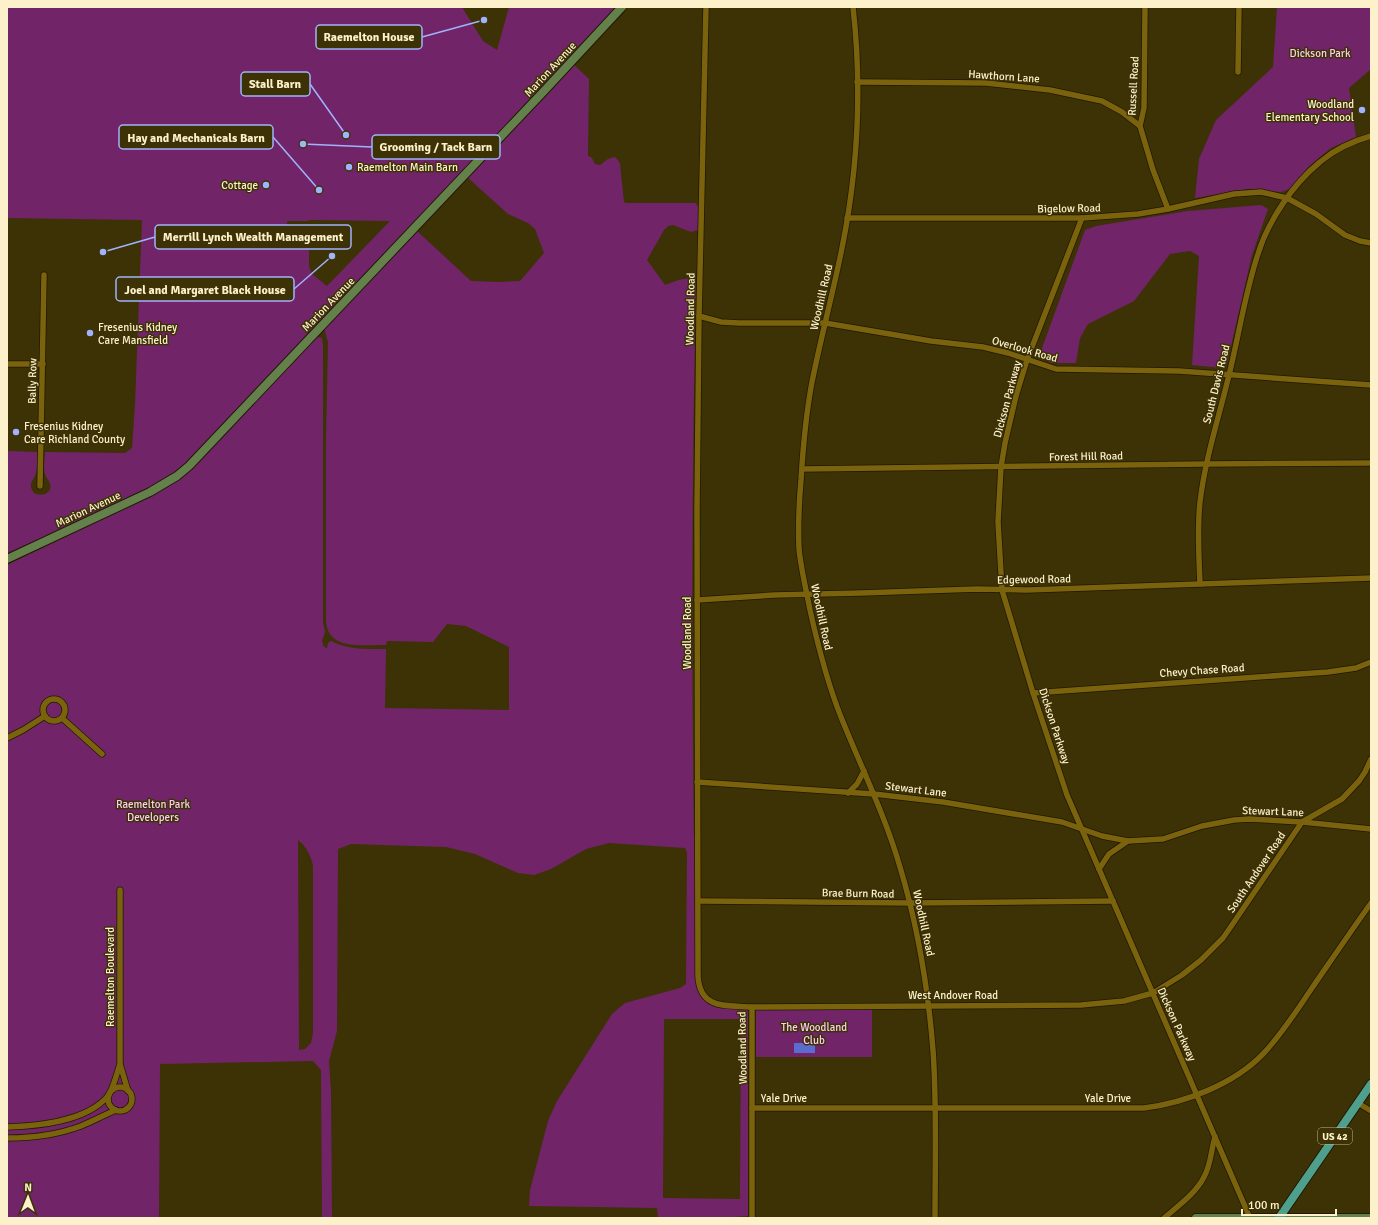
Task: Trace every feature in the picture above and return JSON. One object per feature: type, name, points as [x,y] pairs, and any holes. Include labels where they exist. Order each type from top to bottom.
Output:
[{"type":"main road","name":"US 42","points":[[1279,1218],[1371,1084]]},
{"type":"street","name":"Marion Avenue","points":[[7,559],[150,492],[177,476],[196,460],[622,7]]},
{"type":"street","name":"Woodland Road","points":[[706,7],[699,316],[697,600],[698,976],[701,991],[707,999],[717,1004],[752,1007],[752,1218]]},
{"type":"street","name":"Woodhill Road","points":[[853,7],[858,82],[854,161],[847,218],[810,394],[802,469],[799,538],[807,595],[818,647],[838,711],[874,794],[892,842],[910,903],[923,969],[933,1054],[935,1218]]},
{"type":"street","name":"Russell Road","points":[[1145,7],[1144,101],[1140,126],[1153,170],[1168,209]]},
{"type":"street","points":[[1238,72],[1239,7]]},
{"type":"street","name":"Hawthorn Lane","points":[[858,82],[986,83],[1050,90],[1102,101],[1122,112],[1140,126]]},
{"type":"street","name":"South Davis Road","points":[[1200,584],[1199,513],[1207,464],[1258,252],[1271,223],[1287,198],[1320,162],[1343,147],[1371,136]]},
{"type":"street","name":"Bigelow Road","points":[[847,218],[1082,218],[1126,216],[1249,192],[1268,193],[1287,198],[1316,214],[1345,235],[1371,243]]},
{"type":"street","name":"Dickson Parkway","points":[[1082,218],[1028,360],[1016,396],[1005,443],[1001,467],[998,522],[1002,590],[1067,795],[1250,1218]]},
{"type":"street","name":"Bally Row","points":[[40,486],[44,275]]},
{"type":"street","name":"Overlook Road","points":[[699,316],[727,322],[825,323],[931,342],[984,347],[1056,369],[1179,371],[1371,386]]},
{"type":"street","points":[[7,364],[43,364]]},
{"type":"street","name":"Forest Hill Road","points":[[802,469],[1371,463]]},
{"type":"street","name":"Edgewood Road","points":[[697,600],[774,595],[977,589],[1027,590],[1371,578]]},
{"type":"street","name":"Chevy Chase Road","points":[[1034,693],[1328,672],[1356,668],[1371,662]]},
{"type":"street","points":[[56,698],[62,702],[65,708],[62,718],[60,720],[53,721],[45,716],[43,713],[44,706],[48,700],[56,698]]},
{"type":"street","points":[[7,738],[45,716]]},
{"type":"street","points":[[62,718],[102,754]]},
{"type":"street","name":"South Andover Road","points":[[1152,993],[1182,975],[1201,960],[1223,938],[1302,822],[1342,799],[1365,772],[1371,759]]},
{"type":"street","points":[[848,793],[864,771]]},
{"type":"street","name":"Stewart Lane","points":[[697,782],[874,794],[985,809],[1062,822],[1080,827],[1102,836],[1128,841],[1163,840],[1202,826],[1234,820],[1249,819],[1302,822],[1371,829]]},
{"type":"street","points":[[1099,869],[1109,854],[1128,841]]},
{"type":"street","name":"Raemelton Boulevard","points":[[120,890],[120,1064],[128,1091]]},
{"type":"street","name":"Brae Burn Road","points":[[698,901],[910,903],[1113,901]]},
{"type":"street","name":"Yale Drive","points":[[752,1108],[1144,1108],[1168,1104],[1224,1083],[1245,1069],[1266,1051],[1288,1023],[1371,903]]},
{"type":"street","name":"West Andover Road","points":[[752,1007],[1081,1005],[1124,1001],[1152,993]]},
{"type":"street","name":"Raemelton Boulevard","points":[[7,1127],[44,1124],[63,1120],[92,1109],[102,1102],[109,1094],[120,1064]]},
{"type":"street","points":[[121,1088],[128,1091],[132,1099],[130,1105],[122,1111],[111,1107],[108,1103],[109,1094],[114,1089],[121,1088]]},
{"type":"street","points":[[1358,1103],[1371,1111]]},
{"type":"street","points":[[7,1138],[32,1138],[59,1133],[80,1126],[116,1110]]},
{"type":"street","points":[[1164,1218],[1192,1193],[1204,1177],[1208,1169],[1215,1137]]},
{"type":"street","points":[[1196,1218],[1371,1218]]},
{"type":"green space","points":[[7,7],[462,7],[483,41],[497,50],[509,7],[617,7],[569,60],[184,467],[165,480],[74,524],[7,553],[7,451],[37,452],[37,469],[31,486],[34,493],[40,495],[46,494],[50,490],[50,483],[44,472],[45,452],[125,453],[132,448],[142,220],[7,218]],"holes":[[[287,221],[390,221],[327,286],[312,274],[309,266],[309,239],[287,238]]]},
{"type":"green space","name":"Dickson Park","points":[[1277,7],[1371,7],[1371,69],[1349,88],[1356,137],[1331,148],[1308,167],[1290,189],[1281,192],[1248,189],[1195,198],[1199,159],[1216,120],[1273,67]]},
{"type":"green space","name":"Raemelton Park Developers","points":[[573,64],[589,79],[588,156],[592,158],[595,164],[600,165],[608,159],[615,157],[618,160],[620,164],[624,202],[695,203],[698,206],[698,230],[691,232],[673,225],[668,226],[664,230],[647,260],[665,285],[682,279],[690,279],[696,284],[692,630],[696,982],[698,991],[708,1003],[722,1008],[748,1009],[748,1216],[719,1218],[658,1218],[657,1208],[529,1206],[530,1190],[548,1121],[557,1101],[612,1014],[625,1003],[680,988],[686,984],[687,852],[685,848],[609,843],[586,849],[551,869],[534,875],[518,873],[475,854],[446,847],[351,844],[338,849],[337,1031],[329,1061],[331,1092],[332,1218],[322,1218],[321,1070],[313,1061],[160,1064],[159,1218],[7,1218],[7,565],[158,492],[175,481],[192,468],[208,452],[316,337],[322,338],[323,622],[325,632],[322,641],[324,647],[327,648],[328,643],[331,641],[344,646],[365,649],[386,649],[385,708],[509,710],[509,647],[466,626],[447,624],[433,642],[387,641],[386,645],[348,644],[340,642],[333,637],[328,630],[326,620],[326,440],[328,342],[324,328],[417,231],[471,281],[520,281],[544,253],[535,229],[528,223],[508,214],[467,177]],"holes":[[[298,840],[308,852],[313,866],[313,1033],[311,1043],[305,1049],[299,1050]],[[664,1019],[741,1019],[740,1199],[663,1198]]]},
{"type":"green space","points":[[1261,205],[1268,209],[1252,255],[1227,363],[1222,368],[1192,365],[1199,256],[1190,251],[1170,254],[1134,301],[1088,324],[1080,338],[1076,363],[1051,363],[1042,358],[1042,348],[1085,230],[1096,226],[1188,211]]},
{"type":"green space","name":"The Woodland Club","points":[[872,1009],[872,1057],[756,1057],[756,1010]]},
{"type":"water","points":[[794,1043],[815,1043],[815,1053],[794,1053]]},
{"type":"place","name":"Raemelton House","points":[[484,20]]},
{"type":"place","name":"Woodland Elementary School","points":[[1362,110]]},
{"type":"place","name":"Stall Barn","points":[[346,135]]},
{"type":"place","name":"Grooming / Tack Barn","points":[[303,144]]},
{"type":"place","name":"Raemelton Main Barn","points":[[349,167]]},
{"type":"place","name":"Cottage","points":[[266,185]]},
{"type":"place","name":"Hay and Mechanicals Barn","points":[[319,190]]},
{"type":"place","name":"Merrill Lynch Wealth Management","points":[[103,252]]},
{"type":"place","name":"Joel and Margaret Black House","points":[[332,256]]},
{"type":"place","name":"Fresenius Kidney Care Mansfield","points":[[90,333]]},
{"type":"place","name":"Fresenius Kidney Care Richland County","points":[[16,432]]}]
